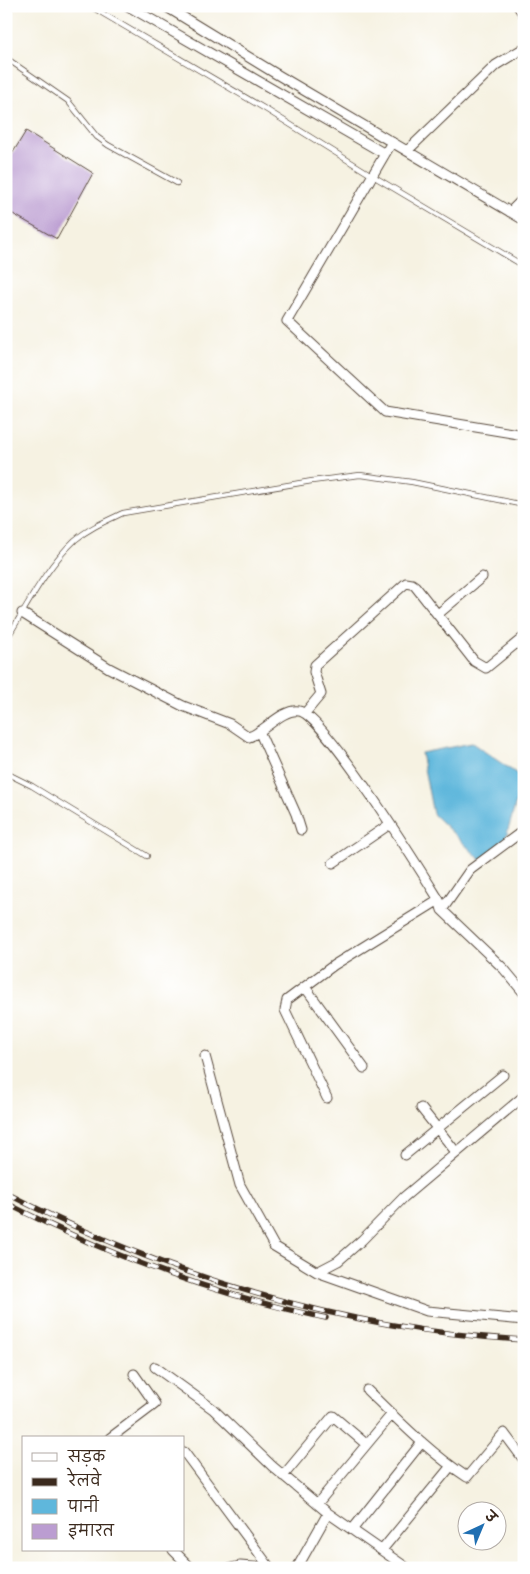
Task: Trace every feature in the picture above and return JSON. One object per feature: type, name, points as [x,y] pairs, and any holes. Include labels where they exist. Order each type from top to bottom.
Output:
[{"type":"street","points":[[128,6],[384,154]]},
{"type":"street","points":[[165,6],[524,220]]},
{"type":"street","points":[[518,6],[524,15]]},
{"type":"street","points":[[407,151],[496,65],[524,48]]},
{"type":"street","points":[[392,142],[287,321],[385,412],[524,435]]},
{"type":"street","points":[[510,212],[524,198]]},
{"type":"street","points":[[438,614],[482,577]]},
{"type":"street","points":[[306,712],[321,694],[314,672],[316,665],[406,584],[412,584],[474,661],[486,668],[524,637]]},
{"type":"street","points":[[22,613],[109,668],[183,706],[230,724],[249,737],[288,712],[297,710],[306,712],[339,750],[390,824],[439,900],[442,910],[504,969],[524,993]]},
{"type":"street","points":[[259,731],[296,814],[301,830]]},
{"type":"street","points":[[333,863],[390,824]]},
{"type":"street","points":[[442,910],[470,870],[520,833]]},
{"type":"street","points":[[327,1098],[284,1010],[287,1000],[334,965],[439,900]]},
{"type":"street","points":[[305,987],[364,1068]]},
{"type":"street","points":[[205,1056],[240,1185],[274,1246],[317,1272],[426,1312],[524,1320]]},
{"type":"street","points":[[405,1155],[503,1075]]},
{"type":"street","points":[[317,1272],[338,1261],[362,1240],[404,1197],[524,1096]]},
{"type":"street","points":[[421,1108],[456,1152]]},
{"type":"street","points":[[155,1367],[213,1409],[283,1476],[316,1504],[407,1568]]},
{"type":"street","points":[[113,1436],[155,1404],[134,1374]]},
{"type":"street","points":[[367,1390],[422,1442],[467,1477],[504,1434],[524,1460]]},
{"type":"street","points":[[316,1504],[392,1414]]},
{"type":"street","points":[[283,1476],[333,1416],[366,1444]]},
{"type":"street","points":[[352,1530],[422,1442]]},
{"type":"street","points":[[185,1453],[270,1568]]},
{"type":"street","points":[[382,1550],[451,1466]]},
{"type":"street","points":[[297,1568],[328,1513]]},
{"type":"street","points":[[175,1552],[191,1568]]},
{"type":"street","points":[[231,1568],[240,1566],[264,1568]]},
{"type":"lane","points":[[6,15],[11,6]]},
{"type":"lane","points":[[90,6],[267,110],[372,176],[524,266]]},
{"type":"lane","points":[[6,58],[68,101],[97,137],[177,184]]},
{"type":"lane","points":[[6,640],[53,566],[76,540],[99,524],[123,513],[312,481],[360,475],[412,482],[524,505]]},
{"type":"lane","points":[[6,773],[32,786],[146,856]]},
{"type":"path","points":[[520,833],[524,866]]},
{"type":"water","points":[[472,743],[523,778],[506,837],[482,861],[433,814],[421,753]]},
{"type":"building","points":[[26,131],[93,173],[57,239],[6,210],[6,164]]},
{"type":"railway","points":[[6,1193],[67,1223],[129,1250],[258,1294],[323,1311],[390,1324],[457,1334],[524,1340]]},
{"type":"railway","points":[[6,1203],[83,1240],[162,1271],[243,1298],[326,1318]]}]
